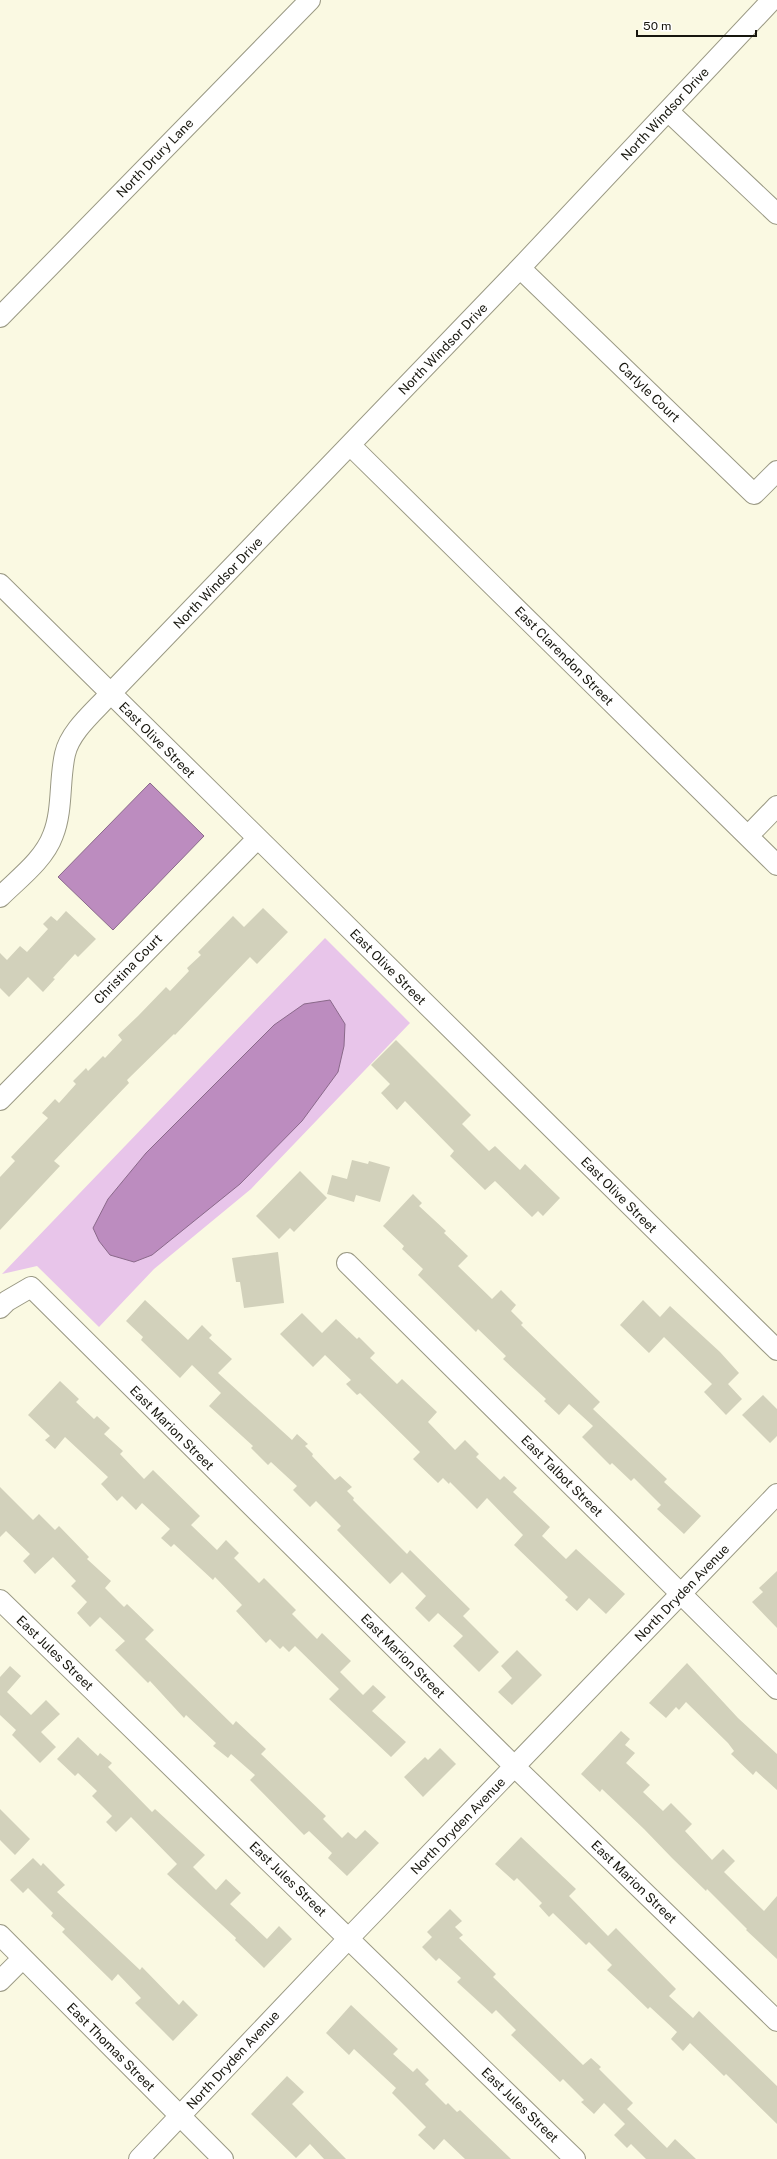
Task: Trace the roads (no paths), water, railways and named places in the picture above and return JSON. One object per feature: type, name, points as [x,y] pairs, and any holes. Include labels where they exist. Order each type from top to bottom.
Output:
[{"type":"street","name":"North Drury Lane","points":[[0,317],[310,0]]},
{"type":"street","name":"North Windsor Drive","points":[[0,897],[44,852],[53,835],[58,813],[65,753],[74,735],[110,694],[351,446],[773,2]]},
{"type":"street","points":[[668,111],[777,214]]},
{"type":"street","name":"Carlyle Court","points":[[520,268],[754,494],[777,471]]},
{"type":"street","name":"East Clarendon Street","points":[[351,446],[777,865]]},
{"type":"street","name":"East Olive Street","points":[[0,584],[777,1350]]},
{"type":"street","points":[[748,836],[777,806]]},
{"type":"street","name":"Christina Court","points":[[0,1100],[258,839]]},
{"type":"street","name":"East Talbot Street","points":[[347,1263],[777,1689]]},
{"type":"street","name":"East Marion Street","points":[[0,1308],[7,1301],[31,1287],[515,1767],[777,2021]]},
{"type":"street","name":"North Dryden Avenue","points":[[139,2159],[349,1938],[777,1494]]},
{"type":"street","name":"East Jules Street","points":[[0,1600],[349,1938],[574,2159]]},
{"type":"street","name":"East Thomas Street","points":[[0,1935],[223,2159]]},
{"type":"street","points":[[0,1981],[23,1958]]}]
